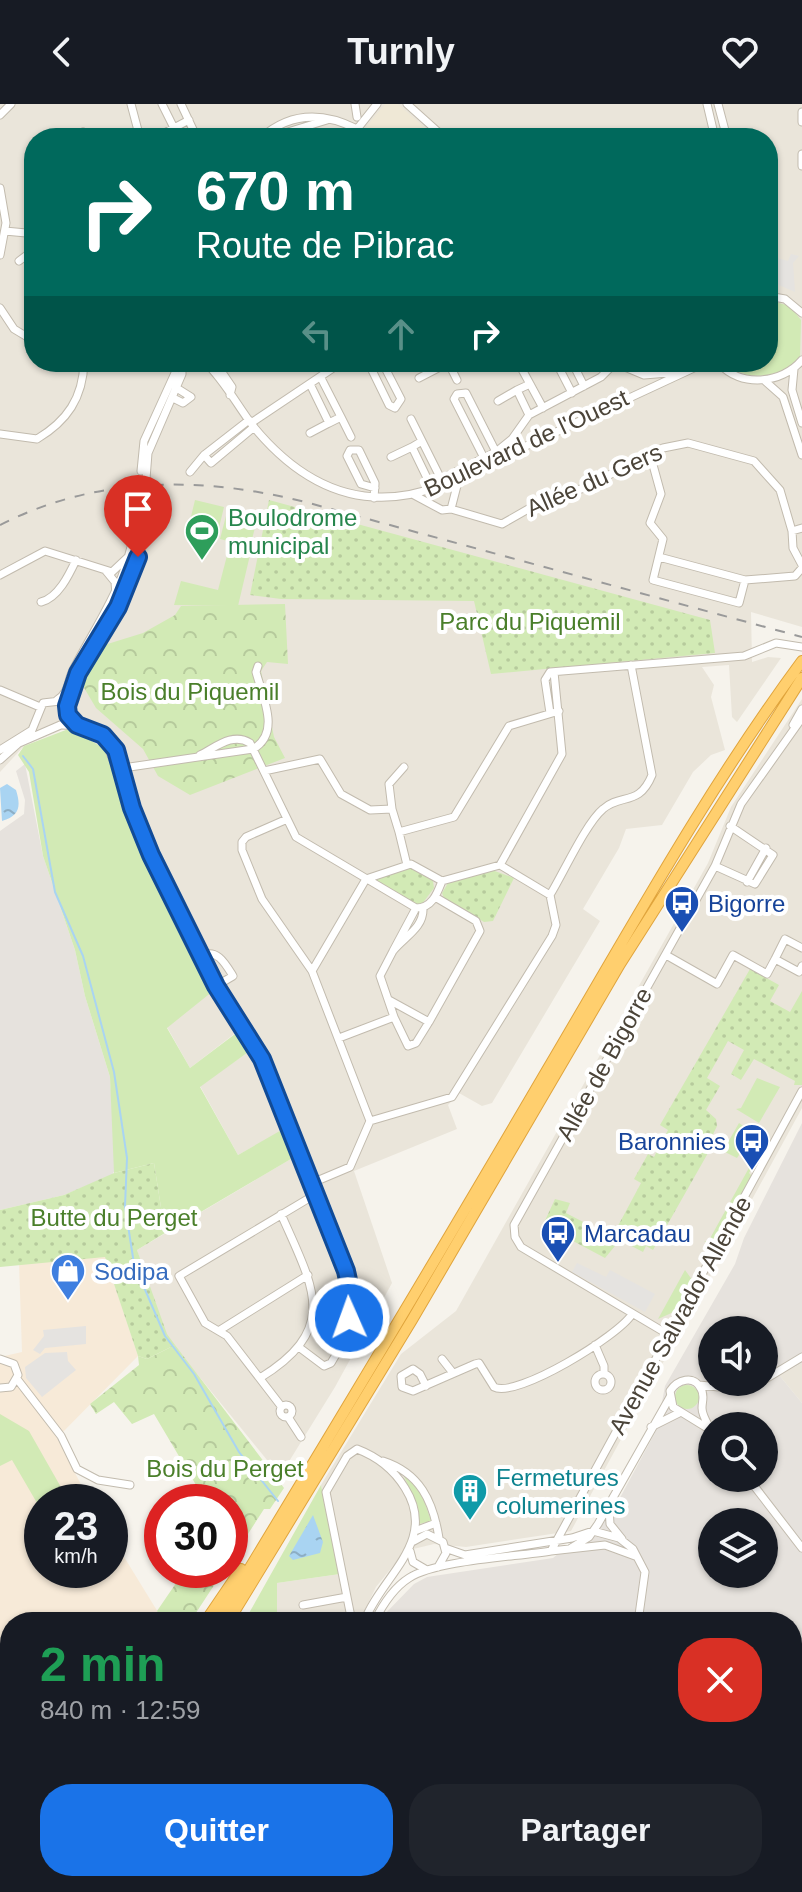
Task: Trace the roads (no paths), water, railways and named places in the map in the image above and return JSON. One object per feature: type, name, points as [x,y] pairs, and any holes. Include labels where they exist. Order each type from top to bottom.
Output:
[{"type":"highway","points":[[234,1612],[379,1375],[757,725],[802,653]]},
{"type":"highway","points":[[757,725],[802,661]]},
{"type":"highway","points":[[223,1612],[718,795],[802,678]]},
{"type":"highway","points":[[776,715],[802,684]]},
{"type":"highway","points":[[212,1612],[285,1510]]},
{"type":"main road","points":[[0,1786],[0,1802]]},
{"type":"street","points":[[0,115],[11,104]]},
{"type":"street","points":[[131,104],[137,128]]},
{"type":"street","points":[[162,104],[174,128],[189,120]]},
{"type":"street","points":[[181,104],[193,128]]},
{"type":"street","points":[[353,127],[357,117],[355,104]]},
{"type":"street","points":[[353,127],[377,104]]},
{"type":"street","points":[[407,104],[434,128]]},
{"type":"street","points":[[707,104],[713,128]]},
{"type":"street","points":[[718,104],[724,128]]},
{"type":"street","points":[[802,112],[802,122]]},
{"type":"street","points":[[357,117],[369,114]]},
{"type":"street","points":[[278,128],[295,118],[312,115],[353,127]]},
{"type":"street","points":[[301,128],[327,120]]},
{"type":"street","points":[[802,154],[802,166]]},
{"type":"street","points":[[0,188],[5,231],[0,255]]},
{"type":"street","points":[[5,231],[24,231]]},
{"type":"street","points":[[19,261],[24,257]]},
{"type":"street","points":[[778,297],[792,303],[802,313]]},
{"type":"street","points":[[792,303],[802,300]]},
{"type":"street","points":[[0,308],[14,329],[24,335]]},
{"type":"street","points":[[731,372],[764,380],[794,369],[802,360]]},
{"type":"street","points":[[794,369],[792,390],[802,423]]},
{"type":"street","points":[[0,434],[37,439],[71,411],[76,403],[82,372]]},
{"type":"street","points":[[0,750],[32,730],[39,718],[40,707],[47,700],[57,700],[66,693],[72,671],[128,580],[144,441],[175,372]]},
{"type":"street","points":[[63,725],[78,673],[128,580],[141,544],[148,453],[180,372]]},
{"type":"street","points":[[213,372],[230,395]]},
{"type":"street","points":[[222,372],[232,387],[230,395]]},
{"type":"street","points":[[190,472],[204,455],[211,463],[251,423],[329,372]]},
{"type":"street","points":[[373,372],[389,405],[395,408],[401,399],[387,372]]},
{"type":"street","points":[[419,378],[430,372]]},
{"type":"street","points":[[453,372],[457,380]]},
{"type":"street","points":[[523,372],[543,408]]},
{"type":"street","points":[[561,372],[572,393]]},
{"type":"street","points":[[577,372],[584,386]]},
{"type":"street","points":[[441,482],[491,457],[512,439],[529,415],[607,372]]},
{"type":"street","points":[[636,372],[644,375],[676,372]]},
{"type":"street","name":"Boulevard de l'Ouest","points":[[230,395],[281,456],[311,478],[353,494],[374,498],[412,495],[459,478],[491,457],[685,372]]},
{"type":"street","points":[[321,378],[351,437]]},
{"type":"street","points":[[764,380],[783,397],[802,455]]},
{"type":"street","points":[[310,384],[329,423]]},
{"type":"street","points":[[498,401],[530,384]]},
{"type":"street","points":[[175,387],[191,397],[183,403],[175,399]]},
{"type":"street","points":[[517,390],[529,415]]},
{"type":"street","points":[[462,391],[475,411],[463,417],[454,399],[462,391]]},
{"type":"street","name":"Boulevard de l'Ouest","points":[[475,411],[491,457]]},
{"type":"street","points":[[310,433],[341,417]]},
{"type":"street","name":"Boulevard de l'Ouest","points":[[463,417],[491,457]]},
{"type":"street","points":[[411,419],[422,441]]},
{"type":"street","name":"Boulevard de l'Ouest","points":[[391,457],[422,441],[441,482]]},
{"type":"street","name":"Allée du Gers","points":[[412,495],[442,510],[451,509],[494,524],[505,523],[529,506],[581,489],[650,454],[688,443],[751,459],[780,490],[801,569]]},
{"type":"street","name":"Boulevard de l'Ouest","points":[[412,447],[427,479],[441,482]]},
{"type":"street","points":[[374,498],[375,488],[358,449],[350,450],[347,456],[361,484],[375,488]]},
{"type":"street","points":[[650,454],[661,497],[650,523],[663,538],[653,580],[739,603],[745,580]]},
{"type":"street","points":[[451,509],[459,478]]},
{"type":"street","points":[[792,531],[802,528]]},
{"type":"street","points":[[115,571],[133,547]]},
{"type":"street","points":[[0,575],[45,551],[115,571],[128,580]]},
{"type":"street","points":[[659,557],[745,580],[801,569]]},
{"type":"street","points":[[41,602],[49,600],[61,586],[76,560]]},
{"type":"street","points":[[104,570],[114,579],[115,598]]},
{"type":"street","points":[[312,971],[366,879],[407,865],[417,866],[442,881],[500,865],[562,754],[554,712],[554,672],[744,656],[776,643],[802,647]]},
{"type":"street","points":[[370,1121],[452,1097],[552,936],[556,925],[550,895],[600,811],[634,798],[646,787],[652,775],[631,665]]},
{"type":"street","points":[[119,767],[253,749],[269,733],[256,672],[258,666]]},
{"type":"street","points":[[0,690],[40,707]]},
{"type":"street","points":[[57,700],[77,725]]},
{"type":"street","name":"Allée de Bigorre","points":[[669,1335],[521,1247],[515,1237],[514,1225],[715,866],[730,826],[802,709]]},
{"type":"street","points":[[399,832],[454,817],[509,726],[554,712]]},
{"type":"street","points":[[39,718],[52,729]]},
{"type":"street","name":"Allée de Bigorre","points":[[789,733],[802,718]]},
{"type":"street","points":[[0,760],[19,743],[63,725],[77,725],[97,733],[119,767],[151,855],[216,986],[262,1059],[346,1271],[351,1294],[346,1332],[339,1351],[327,1365],[300,1348]]},
{"type":"street","points":[[200,755],[237,738],[250,743],[285,820],[296,837],[420,908]]},
{"type":"street","points":[[264,771],[320,759],[341,794],[370,810],[392,809]]},
{"type":"street","points":[[404,767],[389,784],[392,809],[407,865]]},
{"type":"street","points":[[285,820],[246,837],[241,846],[262,899],[312,971],[370,1121],[350,1167],[312,1183]]},
{"type":"street","points":[[715,866],[747,882],[759,881],[773,855],[730,826]]},
{"type":"street","points":[[500,865],[550,895]]},
{"type":"street","points":[[435,897],[476,921],[480,931],[415,1045],[408,1046],[394,1017],[380,973],[420,908],[435,897],[442,881]]},
{"type":"street","points":[[666,955],[717,984],[733,955],[767,974],[785,939],[802,948]]},
{"type":"street","points":[[201,956],[208,953],[219,956],[233,976],[216,986]]},
{"type":"street","points":[[775,959],[799,972],[802,966]]},
{"type":"street","points":[[389,1000],[429,1022]]},
{"type":"street","points":[[339,1038],[394,1017]]},
{"type":"street","name":"Avenue Salvador Allende","points":[[551,1551],[802,1091]]},
{"type":"street","points":[[301,1437],[288,1417],[280,1415],[281,1406],[220,1330],[205,1323],[179,1274],[316,1194]]},
{"type":"street","points":[[260,1378],[300,1348],[312,1325],[308,1275],[281,1214]]},
{"type":"street","points":[[220,1330],[308,1275]]},
{"type":"street","points":[[426,1386],[481,1364],[494,1387],[507,1390],[545,1374],[623,1328],[632,1314]]},
{"type":"street","points":[[595,1345],[604,1374]]},
{"type":"street","points":[[778,1371],[802,1357]]},
{"type":"street","points":[[0,1359],[14,1364],[17,1379],[61,1436],[77,1469],[98,1480],[130,1485]]},
{"type":"street","points":[[442,1359],[453,1373]]},
{"type":"street","points":[[0,1388],[11,1387],[17,1379]]},
{"type":"street","points":[[571,1548],[582,1543],[593,1531],[678,1382],[689,1380],[698,1384]]},
{"type":"street","points":[[702,1396],[706,1412]]},
{"type":"street","points":[[650,1429],[668,1416],[684,1413],[709,1396]]},
{"type":"street","points":[[670,1397],[673,1407],[698,1422]]},
{"type":"street","points":[[350,1612],[326,1492],[347,1456],[357,1449],[417,1481],[427,1494],[439,1538],[445,1548],[445,1558],[438,1567]]},
{"type":"street","points":[[381,1460],[407,1492],[416,1517],[412,1547],[416,1566],[427,1570]]},
{"type":"street","points":[[759,1492],[802,1548]]},
{"type":"street","points":[[609,1504],[610,1524],[640,1560],[645,1583],[640,1612]]},
{"type":"street","points":[[415,1531],[436,1523]]},
{"type":"street","points":[[445,1548],[465,1555],[593,1531],[623,1540]]},
{"type":"street","points":[[370,1612],[423,1535],[439,1538]]},
{"type":"street","points":[[602,1535],[611,1546],[640,1560]]},
{"type":"street","points":[[380,1612],[397,1587],[427,1570],[571,1548],[611,1546]]},
{"type":"street","points":[[303,1605],[347,1597]]},
{"type":"water","points":[[7,784],[16,790],[19,806],[16,813],[2,821],[0,788]]},
{"type":"water","points":[[313,1515],[323,1542],[320,1553],[293,1560],[289,1556]]},
{"type":"waterway","points":[[23,756],[33,769],[55,892],[83,956],[114,1072],[127,1158],[125,1206],[134,1264],[165,1336],[194,1374],[239,1452],[278,1501]]},
{"type":"railway","points":[[0,525],[37,509],[113,489],[152,485],[231,488],[309,503],[802,637]]},
{"type":"place","name":"Boulodrome municipal","points":[[202,562]]},
{"type":"place","name":"Bigorre","points":[[682,934]]},
{"type":"place","name":"Baronnies","points":[[752,1172]]},
{"type":"place","name":"Marcadau","points":[[558,1264]]},
{"type":"place","name":"Sodipa","points":[[68,1302]]},
{"type":"place","name":"Fermetures columerines","points":[[470,1522]]},
{"type":"park label","name":"Parc du Piquemil","points":[[530,621]]},
{"type":"park label","name":"Bois du Piquemil","points":[[190,691]]},
{"type":"park label","name":"Butte du Perget","points":[[114,1217]]},
{"type":"park label","name":"Bois du Perget","points":[[225,1468]]}]
